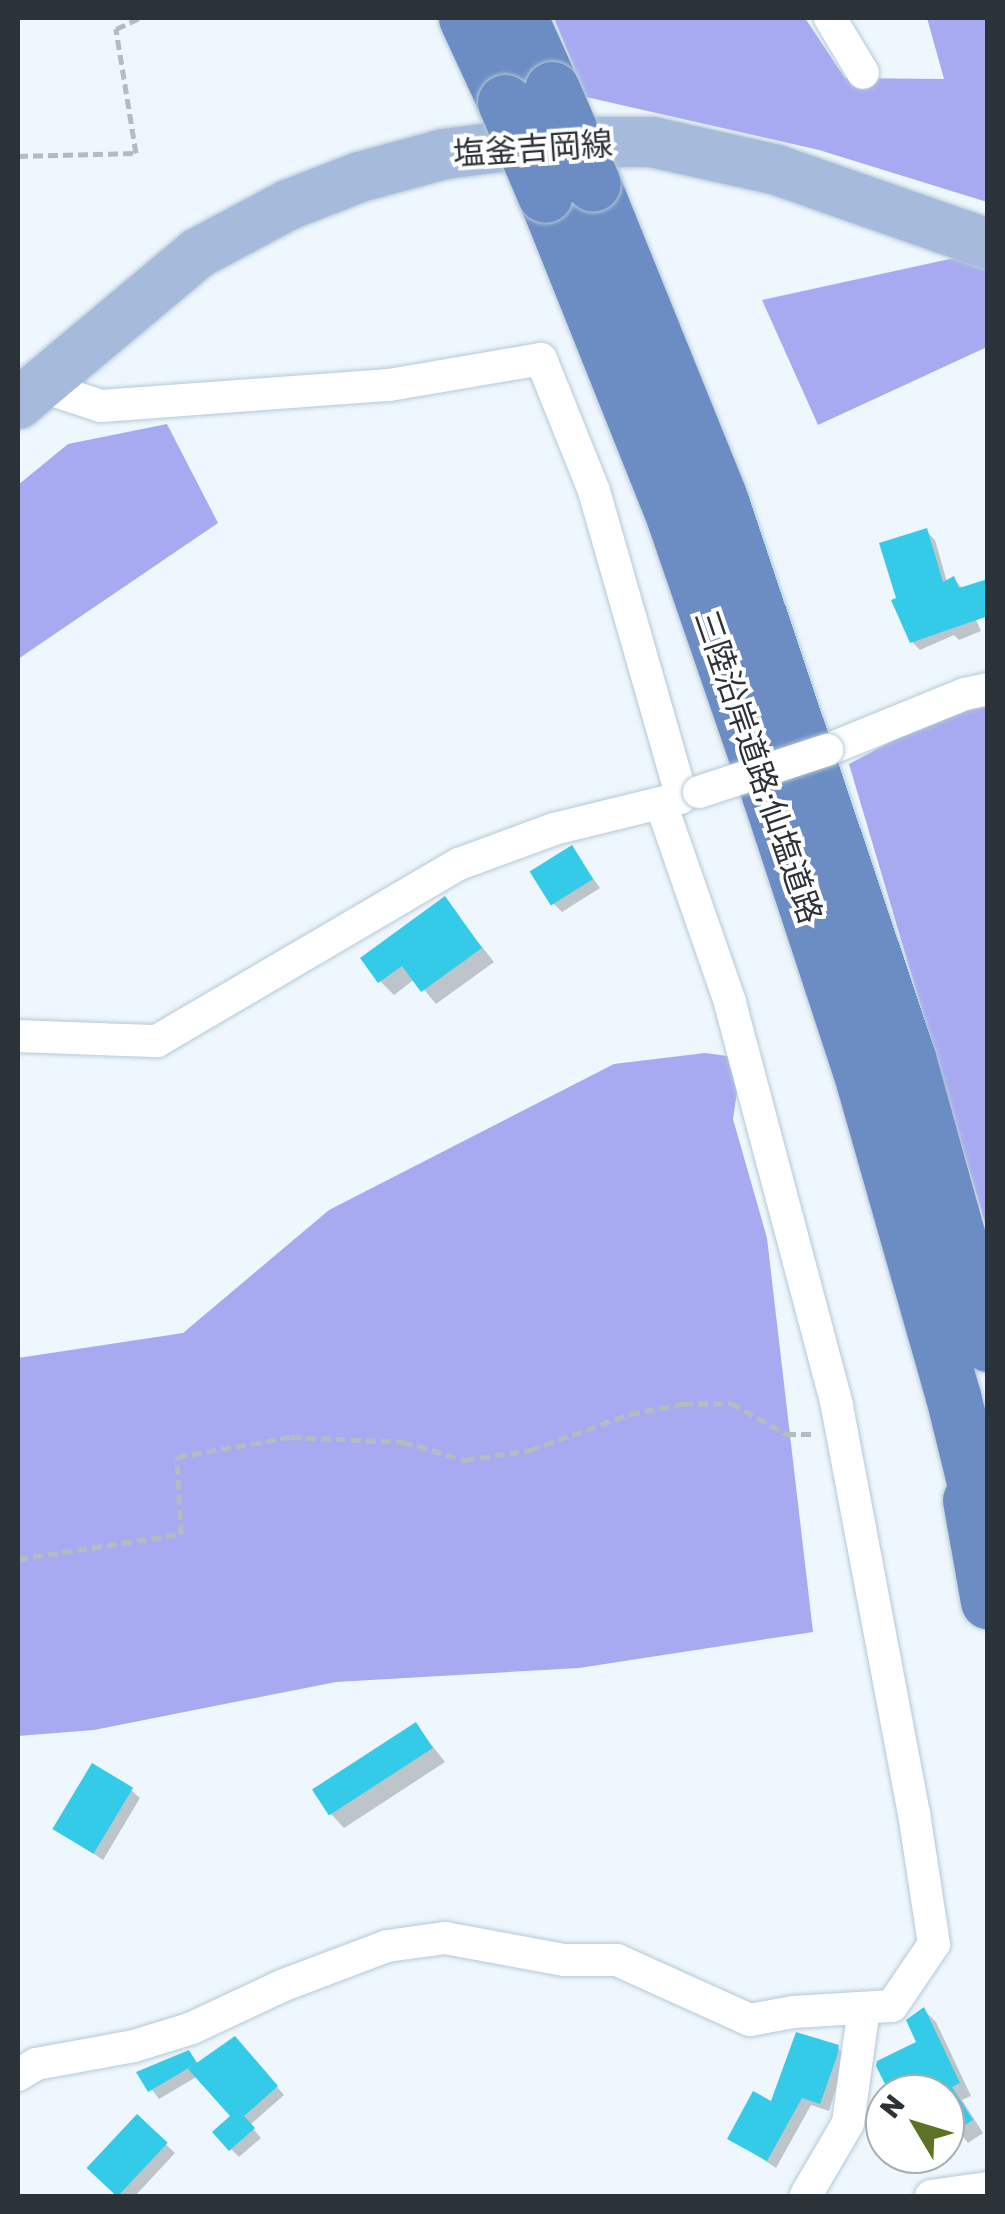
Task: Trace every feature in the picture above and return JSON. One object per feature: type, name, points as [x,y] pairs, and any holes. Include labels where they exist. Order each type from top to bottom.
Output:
[{"type":"highway","name":"三陸沿岸道路;仙塩道路","points":[[466,18],[528,96],[726,514],[908,1058],[988,1344]]},
{"type":"highway","name":"三陸沿岸道路;仙塩道路","points":[[520,18],[528,96]]},
{"type":"highway","name":"三陸沿岸道路;仙塩道路","points":[[569,189],[674,518],[860,1070],[953,1396],[988,1538]]},
{"type":"highway","points":[[953,1396],[988,1601]]},
{"type":"main road","name":"塩釜吉岡線","points":[[29,395],[198,253],[288,205],[360,177],[444,154],[539,142],[652,142],[778,170],[988,244]]},
{"type":"street","points":[[830,18],[862,73]]},
{"type":"street","points":[[18,2075],[36,2064],[134,2046],[192,2028],[284,1985],[388,1946],[446,1938],[564,1960],[617,1960],[750,2020],[892,2006],[934,1944],[914,1814],[837,1405],[730,1002],[681,798],[594,491],[541,359],[388,385],[101,406],[29,395]]},
{"type":"street","points":[[18,1036],[157,1041],[459,864],[554,829],[681,798],[826,750],[965,694],[988,689]]},
{"type":"street","points":[[806,2196],[848,2123],[864,2008]]},
{"type":"street","points":[[931,2196],[976,2191]]},
{"type":"path","points":[[18,156],[136,153],[116,28],[140,18]]},
{"type":"path","points":[[18,1559],[181,1534],[177,1457],[290,1437],[403,1442],[465,1460],[530,1450],[630,1414],[683,1404],[731,1403],[786,1434],[814,1433]]},
{"type":"shaded area","points":[[554,18],[805,18],[845,78],[944,79],[927,18],[987,18],[987,202],[819,150],[586,97]]},
{"type":"shaded area","points":[[968,255],[987,262],[987,347],[818,425],[762,300]]},
{"type":"shaded area","points":[[167,424],[218,523],[18,659],[18,485],[68,444]]},
{"type":"shaded area","points":[[987,700],[987,1230],[849,764],[959,705]]},
{"type":"shaded area","points":[[705,1053],[742,1058],[733,1119],[767,1238],[813,1632],[579,1668],[336,1682],[94,1730],[18,1736],[18,1358],[183,1333],[329,1210],[614,1064]]},
{"type":"building","points":[[927,528],[943,582],[954,576],[959,588],[988,579],[988,616],[910,643],[891,600],[896,598],[879,543]]},
{"type":"building","points":[[572,845],[593,879],[551,905],[530,871]]},
{"type":"building","points":[[445,896],[482,948],[421,992],[402,966],[378,983],[360,958]]},
{"type":"building","points":[[416,1722],[433,1748],[329,1816],[312,1790]]},
{"type":"building","points":[[92,1763],[133,1788],[93,1854],[52,1829]]},
{"type":"building","points":[[924,2007],[956,2074],[880,2074],[877,2061],[916,2042],[906,2020]]},
{"type":"building","points":[[796,2032],[839,2045],[837,2056],[820,2104],[802,2098],[767,2161],[727,2139],[753,2091],[771,2101]]},
{"type":"building","points":[[235,2036],[278,2086],[244,2116],[255,2128],[229,2151],[212,2132],[230,2116],[188,2069]]},
{"type":"building","points":[[189,2050],[197,2063],[148,2092],[136,2072]]},
{"type":"building","points":[[965,2107],[973,2120],[965,2125]]},
{"type":"building","points":[[137,2114],[168,2143],[118,2196],[87,2168]]}]
